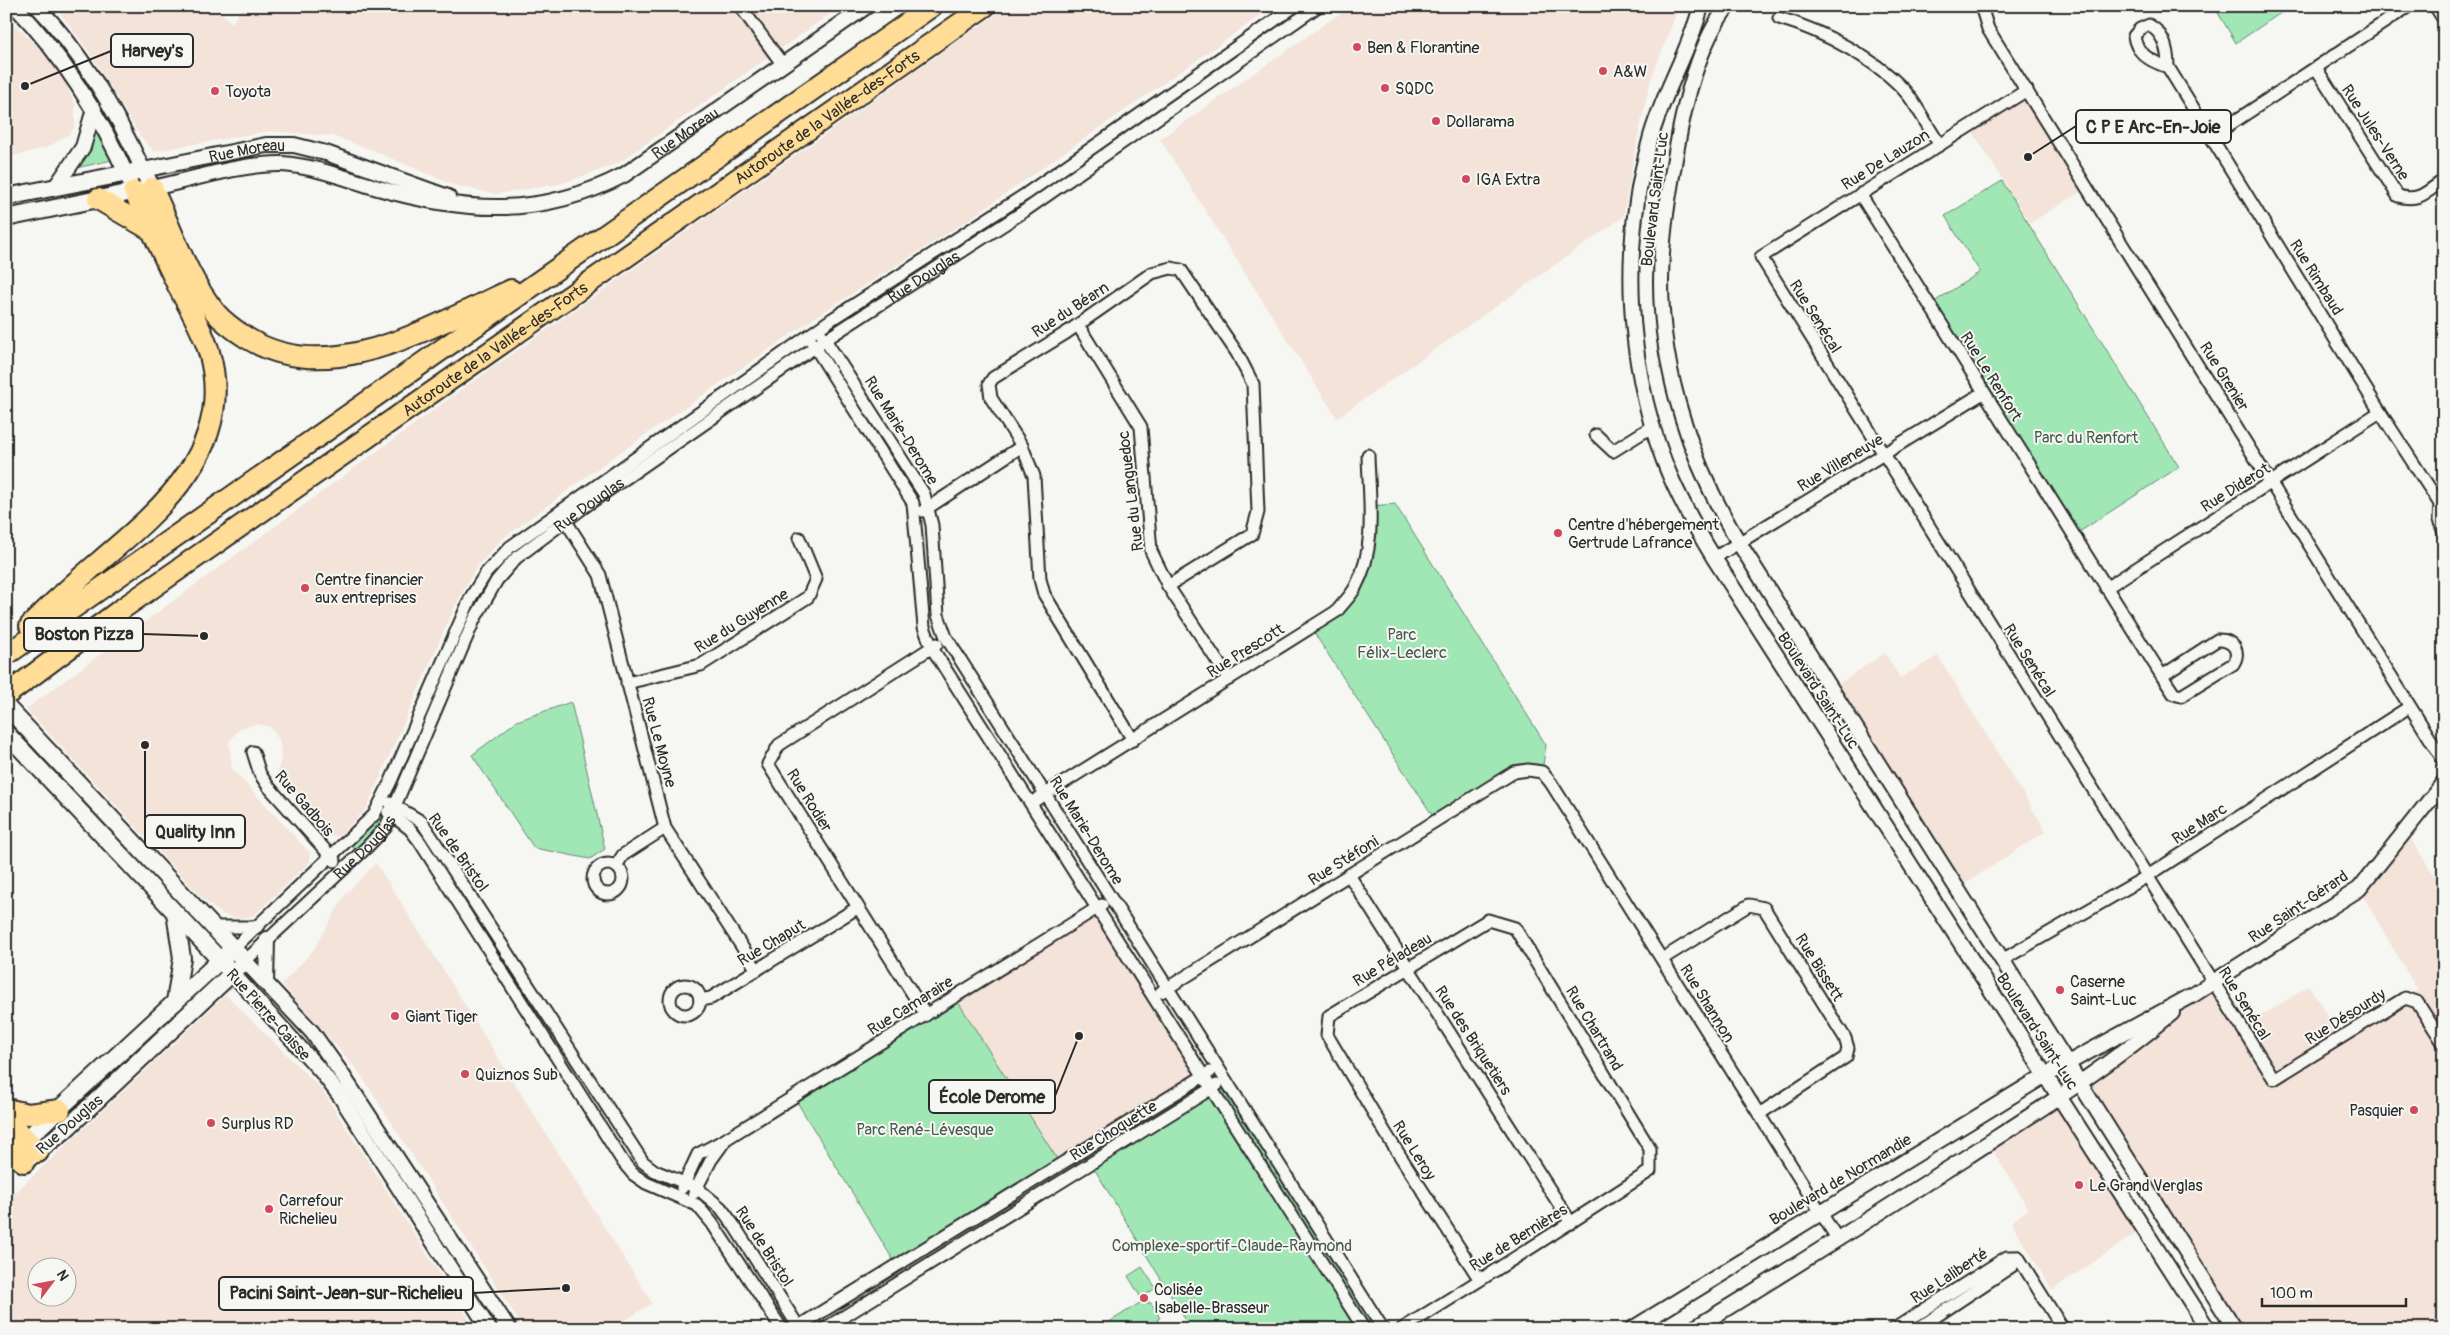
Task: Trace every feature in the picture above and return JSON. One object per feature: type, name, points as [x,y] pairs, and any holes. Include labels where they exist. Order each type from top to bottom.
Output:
[{"type":"highway","name":"Autoroute de la Vallée-des-Forts","points":[[6,656],[932,6]]},
{"type":"highway","name":"Autoroute de la Vallée-des-Forts","points":[[6,695],[64,651],[985,6]]},
{"type":"highway","points":[[143,189],[216,313],[252,341],[268,349],[295,356],[330,358],[362,352],[397,340],[556,270]]},
{"type":"highway","points":[[6,650],[58,597],[134,531],[170,496],[193,467],[209,431],[215,391],[208,351],[151,230],[143,189]]},
{"type":"highway","points":[[98,199],[151,230]]},
{"type":"highway","points":[[6,700],[64,651]]},
{"type":"highway","points":[[21,1151],[6,1111],[28,1114],[60,1110]]},
{"type":"main road","name":"Rue Moreau","points":[[6,197],[143,170]]},
{"type":"main road","points":[[143,170],[143,189]]},
{"type":"main road","name":"Rue Moreau","points":[[6,218],[143,189]]},
{"type":"main road","name":"Rue Pierre-Caisse","points":[[6,706],[245,961]]},
{"type":"main road","name":"Rue Pierre-Caisse","points":[[8,735],[232,974]]},
{"type":"main road","points":[[175,913],[182,958],[175,1002]]},
{"type":"main road","name":"Rue Douglas","points":[[21,1151],[60,1110],[233,948]]},
{"type":"main road","name":"Rue Douglas","points":[[21,1151],[64,1131],[245,961]]},
{"type":"street","points":[[15,6],[57,55],[94,109],[126,173],[143,189]]},
{"type":"street","points":[[37,6],[92,77],[122,128],[143,170]]},
{"type":"street","points":[[740,6],[783,65]]},
{"type":"street","name":"Rue Moreau","points":[[143,189],[256,166],[281,164],[306,168],[397,194],[482,208],[516,208],[552,202],[608,183],[642,164],[867,6]]},
{"type":"street","name":"Rue Douglas","points":[[233,948],[367,823],[381,802],[481,580],[503,554],[559,511],[818,330],[1026,194],[1295,6]]},
{"type":"street","name":"Rue Douglas","points":[[245,961],[382,833],[394,811],[471,629],[490,590],[516,558],[825,340],[1029,208],[1318,6]]},
{"type":"street","name":"Boulevard Saint-Luc","points":[[1701,6],[1691,39],[1661,103],[1650,140],[1637,197],[1631,258],[1633,309],[1642,381],[1664,460],[1682,502],[1714,558],[2044,1076],[2208,1329]]},
{"type":"street","name":"Boulevard Saint-Luc","points":[[1728,6],[1715,23],[1683,113],[1664,230],[1661,281],[1664,328],[1678,404],[1702,473],[1739,543],[2235,1329]]},
{"type":"street","points":[[2211,138],[2409,6]]},
{"type":"street","points":[[2435,6],[2444,20]]},
{"type":"street","name":"Rue Grenier","points":[[1980,7],[1988,29],[2272,482],[2444,761]]},
{"type":"street","points":[[1779,18],[1804,26],[1875,63],[1908,95],[1940,144]]},
{"type":"street","name":"Rue Rimbaud","points":[[2168,66],[2380,412],[2442,504],[2439,520],[2444,532]]},
{"type":"street","name":"Rue Jules-Verne","points":[[2316,68],[2398,196],[2410,199],[2420,196],[2444,180]]},
{"type":"street","name":"Rue De Lauzon","points":[[1761,257],[2027,90]]},
{"type":"street","points":[[56,186],[82,147],[94,109]]},
{"type":"street","name":"Rue Moreau","points":[[143,170],[254,147],[294,145],[326,153],[482,208]]},
{"type":"street","name":"Rue Le Renfort","points":[[1860,194],[2106,588],[2162,676],[2174,694],[2181,696],[2233,664],[2237,658],[2237,651],[2233,644],[2225,639],[2217,640],[2162,676]]},
{"type":"street","name":"Rue Senécal","points":[[1761,257],[2146,877],[2274,1079]]},
{"type":"street","name":"Rue du Béarn","points":[[1133,740],[1044,594],[1040,580],[1034,476],[1022,446],[991,398],[989,384],[993,378],[1078,325],[1152,273],[1171,268],[1181,270],[1237,353],[1253,384],[1258,512],[1252,534],[1239,544],[1168,586]]},
{"type":"street","name":"Rue du Languedoc","points":[[1078,325],[1141,427],[1151,551],[1168,586],[1229,679]]},
{"type":"street","name":"Rue Marie-Derome","points":[[818,330],[924,494],[929,507],[932,525],[938,616],[946,637],[1383,1329]]},
{"type":"street","name":"Rue Marie-Derome","points":[[808,337],[913,503],[916,516],[924,627],[932,648],[1364,1329]]},
{"type":"street","name":"Rue Villeneuve","points":[[1714,558],[1984,393]]},
{"type":"street","name":"Rue Diderot","points":[[2106,588],[2380,412]]},
{"type":"street","points":[[1596,435],[1614,451],[1653,426]]},
{"type":"street","points":[[916,516],[1022,446]]},
{"type":"street","name":"Rue Prescott","points":[[1031,803],[1337,611],[1356,586],[1366,558],[1370,531],[1368,455]]},
{"type":"street","name":"Rue Le Moyne","points":[[559,511],[600,575],[665,828],[756,970]]},
{"type":"street","name":"Rue du Guyenne","points":[[628,683],[700,665],[808,597],[816,579],[799,538]]},
{"type":"street","name":"Rue Rodier","points":[[926,1015],[768,764],[779,745],[932,648],[946,637]]},
{"type":"street","name":"Rue Marc","points":[[2002,960],[2146,877],[2409,707]]},
{"type":"street","name":"Rue Gadbois","points":[[254,752],[263,780],[343,870]]},
{"type":"street","name":"Rue Stéfoni","points":[[1153,997],[1514,772],[1528,770],[1542,772],[1551,784]]},
{"type":"street","name":"Rue Saint-Gérard","points":[[2068,1062],[2193,995],[2359,890],[2444,782]]},
{"type":"street","name":"Rue Shannon","points":[[1551,784],[1838,1240]]},
{"type":"street","name":"Rue de Bristol","points":[[381,802],[394,811],[414,833],[623,1162],[633,1174],[646,1184],[697,1205],[712,1223],[782,1329]]},
{"type":"street","name":"Rue de Bristol","points":[[394,811],[422,822],[643,1162],[655,1171],[697,1188],[720,1208],[735,1227],[797,1328]]},
{"type":"street","points":[[616,866],[623,855],[665,828]]},
{"type":"street","name":"Rue des Briquetiers","points":[[1349,875],[1571,1223]]},
{"type":"street","name":"Rue Camaraire","points":[[678,1196],[698,1154],[726,1139],[1111,899]]},
{"type":"street","name":"Rue Bissett","points":[[1662,959],[1749,905],[1764,908],[1845,1038],[1848,1048],[1846,1057],[1759,1114]]},
{"type":"street","name":"Rue Chaput","points":[[700,1000],[711,998],[857,908]]},
{"type":"street","name":"Rue Péladeau","points":[[1327,1034],[1330,1016],[1488,920]]},
{"type":"street","name":"Rue Chartrand","points":[[1488,920],[1515,928],[1650,1149],[1650,1171]]},
{"type":"street","points":[[213,926],[257,927]]},
{"type":"street","points":[[485,944],[497,937]]},
{"type":"street","points":[[266,983],[267,939]]},
{"type":"street","name":"Rue Pierre-Caisse","points":[[245,961],[312,1032],[509,1329]]},
{"type":"street","name":"Rue Pierre-Caisse","points":[[232,974],[321,1071],[340,1096],[489,1329]]},
{"type":"street","name":"Rue Saint-Gérard","points":[[2080,1082],[2141,1039],[2193,995]]},
{"type":"street","name":"Rue Désourdy","points":[[2274,1079],[2405,998],[2418,1002],[2444,1044]]},
{"type":"street","name":"Rue Leroy","points":[[1327,1034],[1388,1137],[1480,1280]]},
{"type":"street","points":[[566,1070],[577,1062]]},
{"type":"street","name":"Boulevard de Normandie","points":[[1632,1329],[1820,1212],[2068,1062]]},
{"type":"street","name":"Rue Choquette","points":[[797,1328],[1218,1068]]},
{"type":"street","name":"Rue Choquette","points":[[824,1329],[1225,1080]]},
{"type":"street","points":[[1693,1329],[1838,1240],[2080,1082]]},
{"type":"street","name":"Rue Camaraire","points":[[690,1201],[710,1160],[726,1139]]},
{"type":"street","name":"Rue de Bernières","points":[[1402,1329],[1650,1171]]},
{"type":"street","points":[[1012,1195],[1019,1208]]},
{"type":"street","name":"Rue Laliberté","points":[[1900,1327],[1918,1325],[2012,1266],[2018,1257],[2063,1329]]},
{"type":"street","points":[[2181,1285],[2199,1272]]},
{"type":"street","points":[[881,1275],[889,1288]]},
{"type":"shaded area","points":[[55,6],[214,6],[232,23],[243,6],[841,6],[617,164],[560,184],[496,194],[456,186],[370,149],[332,136],[270,131],[154,151],[141,137],[90,53]]},
{"type":"shaded area","points":[[1008,6],[1274,6],[962,224],[820,314],[609,460],[502,539],[475,569],[454,608],[366,809],[339,836],[330,836],[277,775],[281,758],[280,741],[270,727],[258,724],[243,727],[236,732],[229,743],[232,769],[310,853],[310,862],[253,916],[238,918],[224,915],[206,902],[26,709],[461,390]]},
{"type":"shaded area","points":[[1351,6],[1679,6],[1650,82],[1623,217],[1337,418],[1160,139]]},
{"type":"shaded area","points":[[6,16],[41,50],[63,77],[75,105],[75,127],[68,135],[48,147],[6,158]]},
{"type":"shaded area","points":[[2027,90],[2085,189],[2030,223],[1969,126]]},
{"type":"shaded area","points":[[1885,653],[1900,678],[1938,656],[2046,831],[1957,889],[1831,689]]},
{"type":"shaded area","points":[[2404,829],[2444,890],[2444,1329],[2235,1329],[2080,1082],[2213,983],[2242,1028],[2309,986],[2341,1037],[2418,991],[2359,889]]},
{"type":"shaded area","points":[[376,863],[652,1303],[611,1329],[524,1329],[359,1072],[282,984],[313,951],[345,895]]},
{"type":"shaded area","points":[[1097,908],[1203,1076],[1059,1162],[955,997]]},
{"type":"shaded area","points":[[226,995],[322,1090],[475,1329],[6,1329],[6,1191],[16,1192]]},
{"type":"shaded area","points":[[2059,1097],[2144,1228],[2052,1290],[2011,1222],[2029,1209],[1988,1143]]},
{"type":"green space","points":[[2214,6],[2291,6],[2236,43]]},
{"type":"green space","points":[[96,127],[112,160],[76,168]]},
{"type":"green space","name":"Parc du Renfort","points":[[2002,181],[2179,467],[2073,536],[1931,304],[1980,272],[1945,216]]},
{"type":"green space","name":"Parc Félix-Leclerc","points":[[1395,504],[1546,745],[1542,772],[1528,770],[1436,821],[1311,628],[1356,586],[1370,506]]},
{"type":"green space","points":[[571,702],[605,849],[590,859],[534,848],[472,755],[517,721]]},
{"type":"green space","points":[[380,815],[385,818],[382,824],[356,851],[351,845],[374,825]]},
{"type":"green space","name":"Parc René-Lévesque","points":[[955,997],[1059,1162],[895,1263],[794,1097]]},
{"type":"green space","points":[[121,1061],[122,1063],[85,1102],[55,1128],[44,1136],[42,1135]]},
{"type":"green space","name":"Complexe-sportif-Claude-Raymond","points":[[1217,1081],[1382,1329],[1191,1329],[1089,1160]]},
{"type":"green space","name":"Colisée Isabelle-Brasseur","points":[[1142,1267],[1156,1288],[1145,1295],[1149,1301],[1147,1303],[1151,1303],[1160,1318],[1157,1320],[1161,1327],[1166,1323],[1169,1329],[1098,1329],[1143,1301],[1128,1276]]},
{"type":"place","name":"Ben & Florantine","points":[[1357,47]]},
{"type":"place","name":"A&W","points":[[1603,71]]},
{"type":"place","name":"Harvey's","points":[[25,86]]},
{"type":"place","name":"SQDC","points":[[1385,88]]},
{"type":"place","name":"Toyota","points":[[215,91]]},
{"type":"place","name":"Dollarama","points":[[1436,121]]},
{"type":"place","name":"C P E Arc-En-Joie","points":[[2028,157]]},
{"type":"place","name":"IGA Extra","points":[[1466,179]]},
{"type":"place","name":"Centre d'hébergement Gertrude Lafrance","points":[[1558,533]]},
{"type":"place","name":"Centre financier aux entreprises","points":[[305,588]]},
{"type":"place","name":"Boston Pizza","points":[[204,636]]},
{"type":"place","name":"Quality Inn","points":[[145,745]]},
{"type":"place","name":"Caserne Saint-Luc","points":[[2060,990]]},
{"type":"place","name":"Giant Tiger","points":[[395,1016]]},
{"type":"place","name":"École Derome","points":[[1079,1036]]},
{"type":"place","name":"Quiznos Sub","points":[[465,1074]]},
{"type":"place","name":"Pasquier","points":[[2414,1110]]},
{"type":"place","name":"Surplus RD","points":[[211,1123]]},
{"type":"place","name":"Le Grand Verglas","points":[[2079,1185]]},
{"type":"place","name":"Carrefour Richelieu","points":[[269,1209]]},
{"type":"place","name":"Pacini Saint-Jean-sur-Richelieu","points":[[566,1288]]},
{"type":"place","name":"Colisée Isabelle-Brasseur","points":[[1144,1298]]}]
